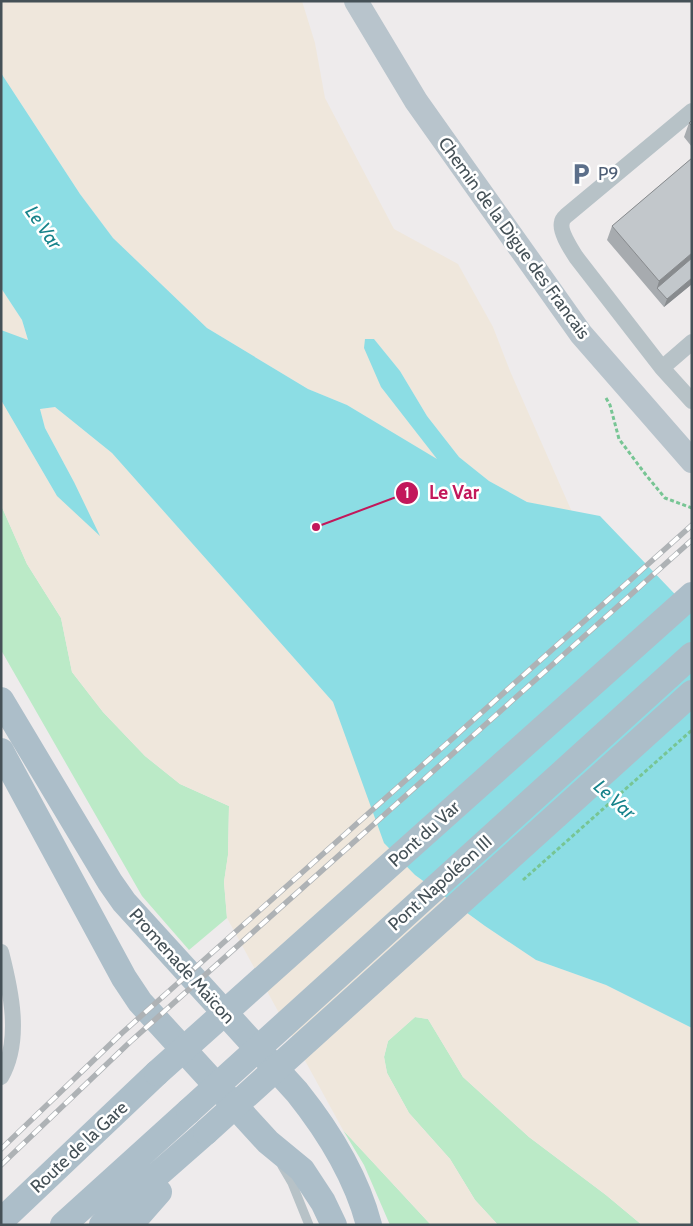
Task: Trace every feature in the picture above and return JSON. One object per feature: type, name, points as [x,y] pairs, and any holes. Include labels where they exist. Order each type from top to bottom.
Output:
[{"type":"main road","name":"Chemin de la Digue des Francais","points":[[356,1],[416,101],[581,334],[692,461]]},
{"type":"main road","name":"Pont du Var","points":[[157,1073],[692,595]]},
{"type":"main road","name":"Pont Napoléon III","points":[[63,1225],[692,655]]},
{"type":"main road","name":"Pont Napoléon III","points":[[199,1139],[692,693]]},
{"type":"main road","name":"Promenade Maïcon","points":[[1,700],[110,882],[124,902],[291,1085],[333,1140],[363,1202],[369,1225]]},
{"type":"main road","points":[[1,751],[124,978],[140,1002],[268,1142],[302,1170],[323,1202],[334,1225]]},
{"type":"main road","name":"Route de la Gare","points":[[1,1221],[157,1073]]},
{"type":"main road","points":[[102,1225],[199,1139]]},
{"type":"main road","points":[[130,1225],[167,1183],[199,1139]]},
{"type":"street","points":[[692,111],[576,207],[562,222],[565,240],[576,256],[662,368],[692,401]]},
{"type":"street","points":[[662,368],[692,342]]},
{"type":"street","points":[[1,952],[12,1008],[13,1042],[6,1070],[1,1077]]},
{"type":"lane","points":[[268,1142],[292,1183],[309,1225]]},
{"type":"green space","points":[[1,505],[27,564],[61,618],[72,672],[103,712],[145,756],[180,784],[229,806],[228,855],[224,882],[227,918],[189,950],[142,896],[1,650]]},
{"type":"green space","points":[[415,1017],[428,1019],[463,1077],[529,1137],[606,1195],[642,1225],[498,1225],[475,1200],[450,1159],[409,1113],[387,1073],[384,1057],[388,1041]]},
{"type":"green space","points":[[343,1130],[431,1225],[390,1225],[364,1165]]},
{"type":"sand","points":[[1,1],[302,1],[315,43],[325,98],[394,229],[458,264],[493,327],[510,371],[572,512],[527,502],[489,481],[459,457],[427,416],[400,371],[374,339],[381,387],[438,460],[347,405],[308,389],[207,328],[113,238],[80,194],[1,73]]},
{"type":"sand","points":[[1,288],[22,320],[28,341],[1,330]]},
{"type":"sand","points":[[1,400],[57,496],[74,482],[45,428],[40,409],[55,407],[112,453],[333,702],[357,766],[415,875],[536,960],[606,985],[692,1028],[692,1225],[642,1225],[606,1195],[529,1137],[463,1077],[428,1019],[415,1017],[388,1041],[384,1057],[387,1073],[409,1113],[450,1159],[475,1200],[498,1225],[431,1225],[343,1130],[227,918],[224,882],[228,855],[229,806],[180,784],[145,756],[103,712],[72,672],[61,618],[27,564],[1,505]]},
{"type":"water","points":[[1,73],[80,194],[113,238],[207,328],[308,389],[347,405],[437,459],[381,387],[364,348],[365,339],[374,339],[400,371],[427,416],[459,457],[489,481],[527,502],[600,516],[692,612],[692,1028],[606,985],[536,960],[415,875],[384,843],[333,702],[112,453],[55,407],[40,409],[45,428],[100,536],[57,496],[1,400],[1,330],[28,340],[22,320],[1,288]]},
{"type":"building","points":[[692,158],[692,253],[659,281],[612,226]]},
{"type":"building","points":[[692,258],[692,278],[667,299],[657,288]]},
{"type":"railway","points":[[1,1149],[122,1033],[692,525]]},
{"type":"railway","points":[[1,1165],[130,1042],[692,540]]},
{"type":"place","name":"P9","points":[[581,174]]},
{"type":"place","name":"Le Var","points":[[316,527]]}]
